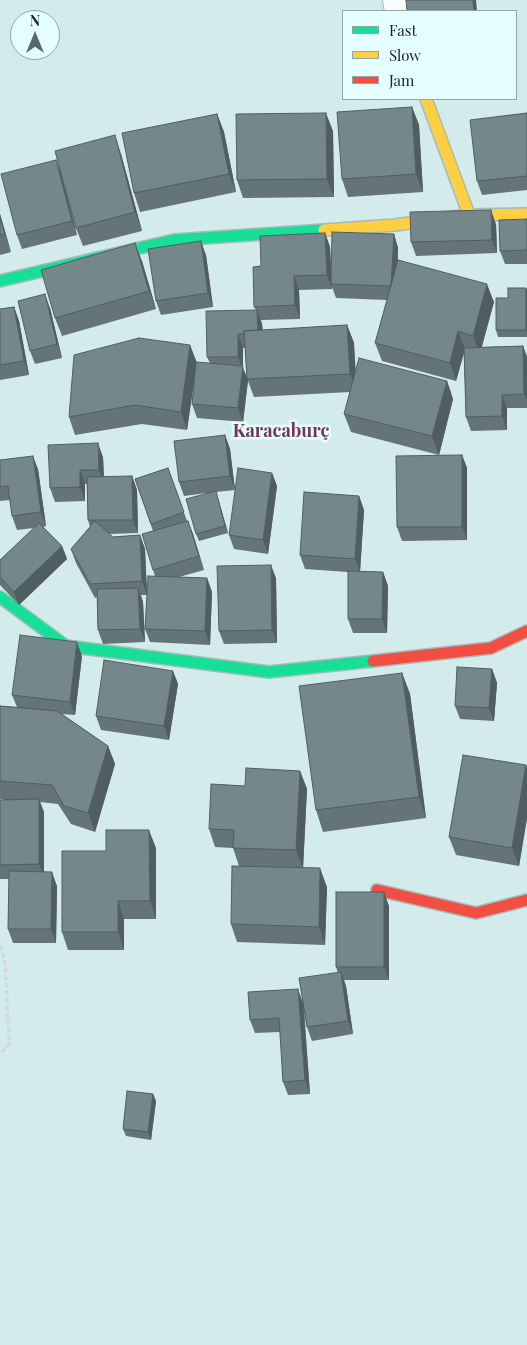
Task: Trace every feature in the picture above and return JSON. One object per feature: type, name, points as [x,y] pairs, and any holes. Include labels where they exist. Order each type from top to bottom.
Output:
[{"type":"street","points":[[426,100],[469,215]]},
{"type":"street","points":[[0,281],[174,240],[395,225],[469,215],[527,214]]},
{"type":"street","points":[[0,597],[66,646],[269,672],[491,648],[527,631]]},
{"type":"street","points":[[377,890],[476,913],[527,900]]},
{"type":"path","points":[[0,946],[5,960],[9,1044],[0,1054]]},
{"type":"building","points":[[406,0],[473,0],[474,10],[407,10]]},
{"type":"building","points":[[412,107],[416,174],[342,179],[337,112]]},
{"type":"building","points":[[326,113],[327,179],[237,180],[236,114]]},
{"type":"building","points":[[527,113],[527,176],[477,181],[470,120]]},
{"type":"building","points":[[217,114],[229,174],[134,193],[122,133]]},
{"type":"building","points":[[115,135],[135,212],[76,228],[55,151]]},
{"type":"building","points":[[56,160],[72,221],[17,235],[1,174]]},
{"type":"building","points":[[491,210],[492,240],[411,242],[410,212]]},
{"type":"building","points":[[0,218],[5,234],[0,235]]},
{"type":"building","points":[[527,219],[527,250],[500,251],[499,220]]},
{"type":"building","points":[[332,232],[394,234],[391,286],[331,284]]},
{"type":"building","points":[[325,233],[327,275],[294,276],[295,305],[254,307],[253,267],[261,266],[260,236]]},
{"type":"building","points":[[201,241],[208,293],[156,301],[148,249]]},
{"type":"building","points":[[135,243],[149,291],[55,318],[41,270]]},
{"type":"building","points":[[398,260],[487,284],[473,336],[458,331],[450,363],[375,343]]},
{"type":"building","points":[[508,288],[526,288],[526,330],[496,330],[496,298],[508,298]]},
{"type":"building","points":[[45,294],[57,344],[30,351],[18,301]]},
{"type":"building","points":[[14,307],[24,361],[0,365],[0,309]]},
{"type":"building","points":[[257,310],[258,330],[244,331],[244,334],[238,334],[238,357],[207,357],[206,311]]},
{"type":"building","points":[[347,325],[350,374],[247,379],[244,331]]},
{"type":"building","points":[[139,338],[190,345],[181,412],[135,405],[69,417],[74,355]]},
{"type":"building","points":[[523,346],[524,394],[502,395],[502,416],[466,417],[464,348]]},
{"type":"building","points":[[359,358],[447,381],[432,436],[344,414]]},
{"type":"building","points":[[196,362],[243,366],[238,408],[192,404]]},
{"type":"building","points":[[225,435],[230,476],[179,482],[174,441]]},
{"type":"building","points":[[98,443],[99,470],[80,470],[80,487],[50,488],[48,445]]},
{"type":"building","points":[[462,455],[462,527],[397,527],[396,456]]},
{"type":"building","points":[[33,456],[41,512],[12,516],[8,486],[0,487],[0,460]]},
{"type":"building","points":[[168,468],[184,512],[151,524],[135,479]]},
{"type":"building","points":[[238,468],[272,473],[263,540],[229,535]]},
{"type":"building","points":[[132,476],[133,520],[88,520],[87,477]]},
{"type":"building","points":[[216,491],[225,526],[196,534],[186,499]]},
{"type":"building","points":[[304,492],[359,496],[355,559],[300,555]]},
{"type":"building","points":[[95,521],[113,537],[140,535],[142,581],[90,584],[71,549]]},
{"type":"building","points":[[188,521],[199,556],[153,570],[142,534]]},
{"type":"building","points":[[39,523],[62,546],[14,592],[0,577],[0,560]]},
{"type":"building","points":[[271,565],[272,630],[219,631],[217,566]]},
{"type":"building","points":[[348,571],[383,572],[382,619],[348,619]]},
{"type":"building","points":[[148,576],[207,578],[205,631],[145,629]]},
{"type":"building","points":[[138,588],[140,629],[98,630],[97,589]]},
{"type":"building","points":[[20,635],[77,642],[70,702],[12,695]]},
{"type":"building","points":[[104,660],[173,671],[164,726],[96,716]]},
{"type":"building","points":[[457,667],[492,669],[489,708],[455,706]]},
{"type":"building","points":[[402,673],[419,797],[316,810],[299,686]]},
{"type":"building","points":[[0,706],[57,711],[108,746],[88,813],[64,806],[52,785],[0,781]]},
{"type":"building","points":[[463,755],[526,765],[512,848],[449,837]]},
{"type":"building","points":[[246,768],[300,771],[296,850],[233,848],[234,830],[209,829],[211,784],[245,786]]},
{"type":"building","points":[[39,799],[39,864],[0,865],[0,800]]},
{"type":"building","points":[[106,830],[149,830],[150,901],[118,901],[118,932],[62,932],[62,851],[106,851]]},
{"type":"building","points":[[232,866],[320,868],[319,927],[231,924]]},
{"type":"building","points":[[9,871],[52,872],[51,929],[8,929]]},
{"type":"building","points":[[336,892],[384,892],[384,967],[336,967]]},
{"type":"building","points":[[341,972],[348,1021],[307,1027],[299,978]]},
{"type":"building","points":[[298,989],[305,1080],[283,1082],[279,1018],[250,1020],[248,992]]},
{"type":"building","points":[[127,1091],[153,1094],[148,1132],[123,1129]]},
{"type":"traffic: fast","points":[[0,281],[174,240],[324,230]]},
{"type":"traffic: fast","points":[[0,597],[66,646],[269,672],[373,661]]},
{"type":"traffic: slow","points":[[426,100],[469,215]]},
{"type":"traffic: slow","points":[[324,230],[395,225],[469,215],[527,214]]},
{"type":"traffic: jam","points":[[373,661],[491,648],[527,631]]},
{"type":"traffic: jam","points":[[377,890],[476,913],[527,900]]},
{"type":"district","name":"Karacaburç","points":[[281,431]]}]
